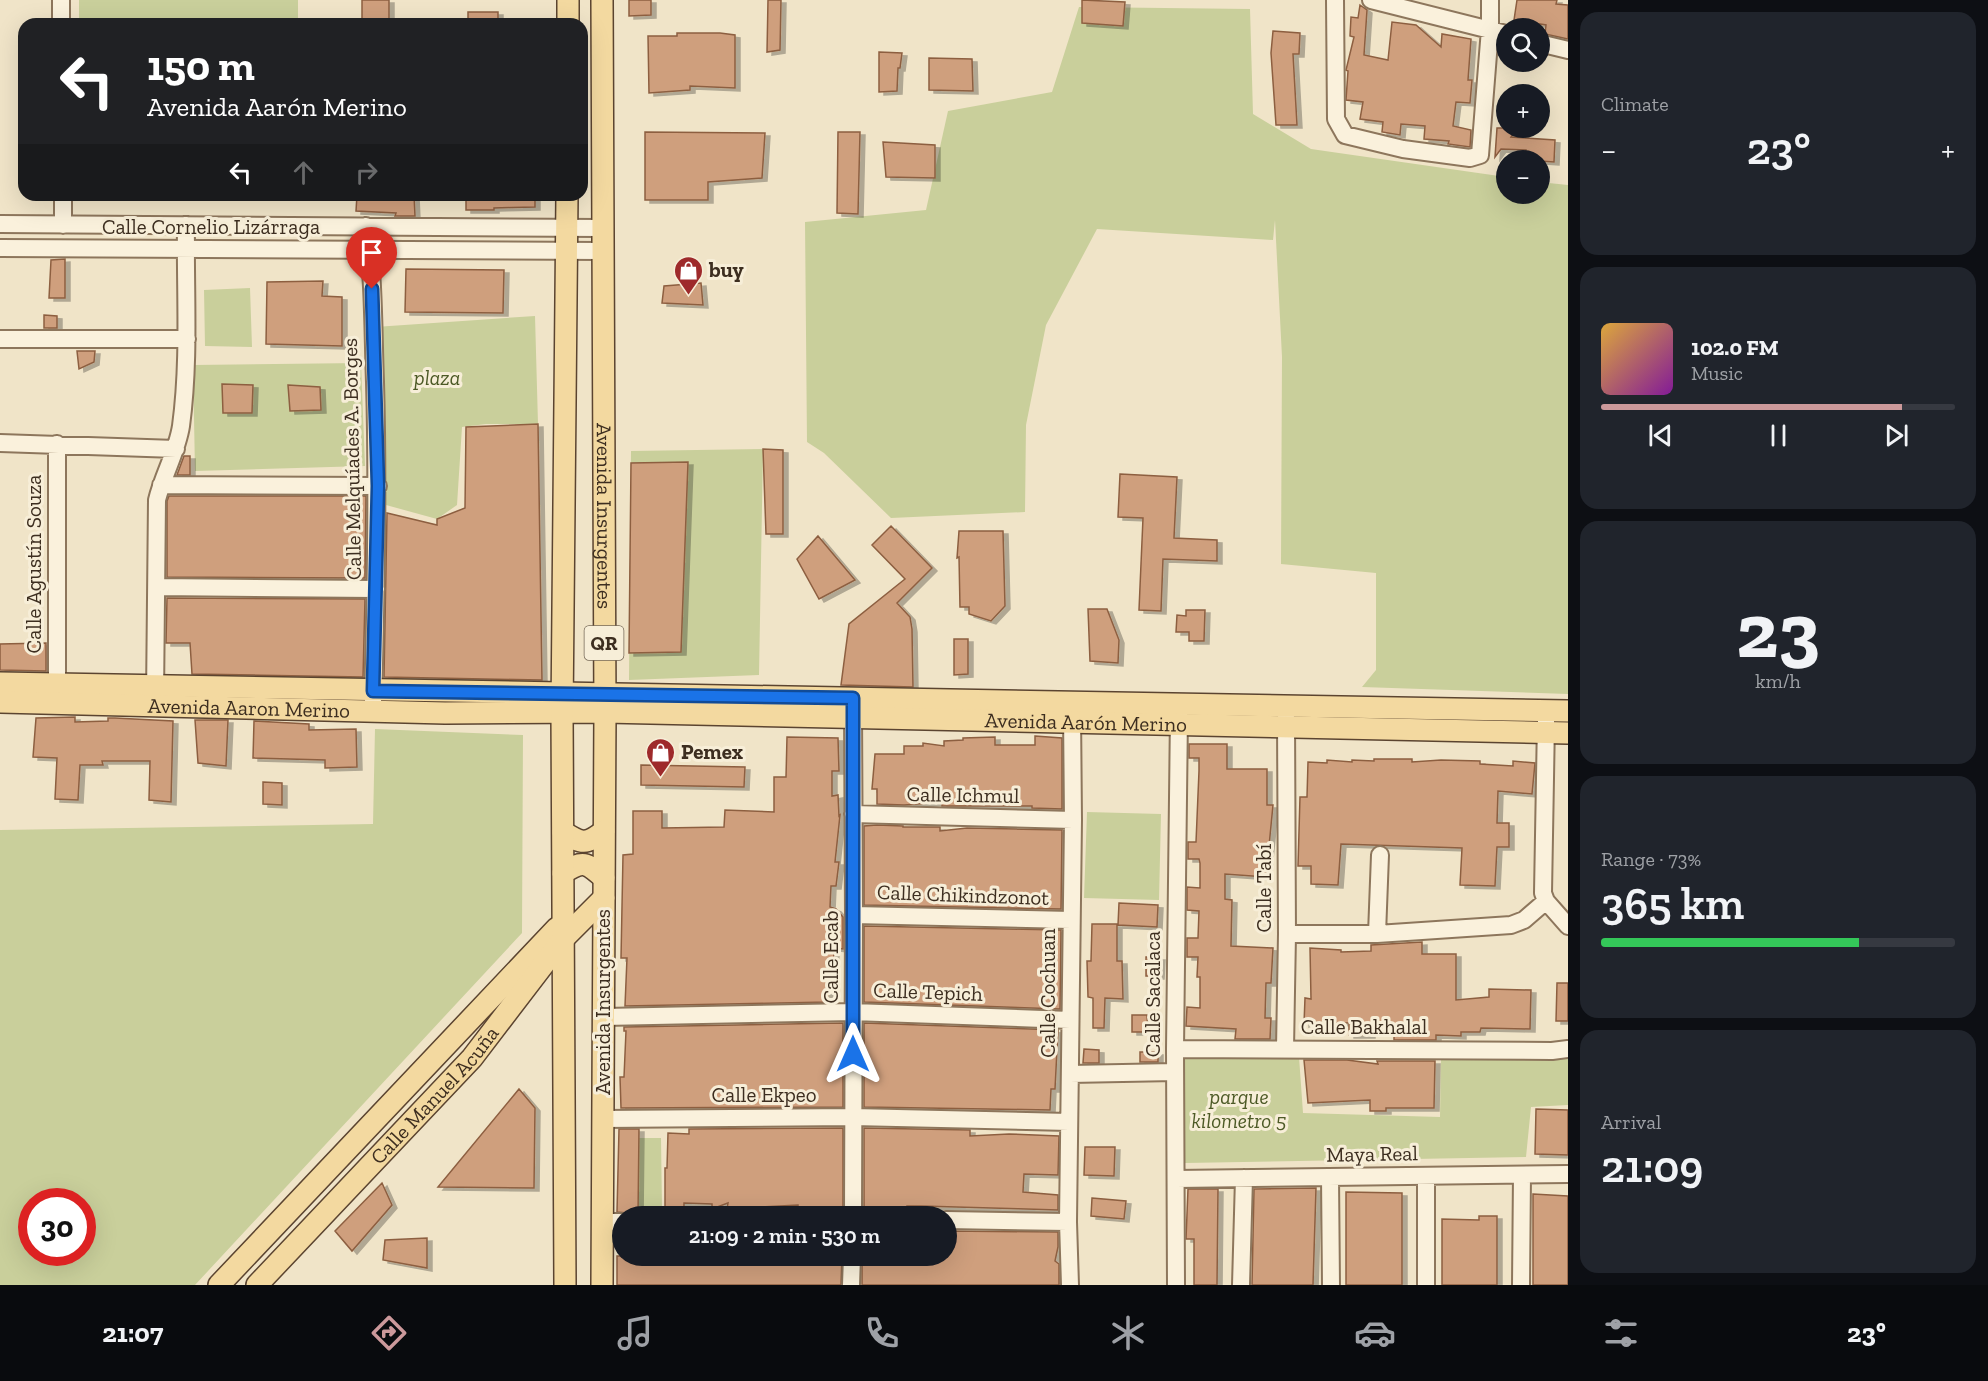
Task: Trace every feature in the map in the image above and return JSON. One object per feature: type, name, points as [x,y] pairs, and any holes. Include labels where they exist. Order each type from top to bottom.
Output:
[{"type":"main road","points":[[568,0],[568,18]]},
{"type":"main road","name":"Avenida Insurgentes","points":[[602,0],[604,703],[602,1119],[612,1222],[602,1285]]},
{"type":"main road","name":"Avenida Insurgentes","points":[[565,1285],[562,704],[567,201]]},
{"type":"main road","name":"Avenida Aaron Merino","points":[[0,683],[57,684],[155,696]]},
{"type":"main road","name":"Avenida Aaron Merino","points":[[0,702],[155,696],[604,703]]},
{"type":"main road","name":"Avenida Aarón Merino","points":[[604,703],[1286,717],[1568,733]]},
{"type":"main road","name":"Avenida Aarón Merino","points":[[1286,717],[1568,711]]},
{"type":"main road","points":[[563,832],[584,842],[591,841],[604,831]]},
{"type":"main road","points":[[563,873],[577,864],[590,866],[604,888]]},
{"type":"main road","name":"Calle Manuel Acuña","points":[[219,1285],[604,888]]},
{"type":"main road","name":"Calle Manuel Acuña","points":[[256,1285],[472,1058],[563,930]]},
{"type":"street","points":[[61,0],[61,18]]},
{"type":"street","points":[[1335,0],[1336,118],[1345,135],[1403,149],[1470,158],[1480,155],[1496,46]]},
{"type":"street","points":[[1371,0],[1496,31]]},
{"type":"street","points":[[1490,0],[1496,24]]},
{"type":"street","points":[[1550,45],[1568,50]]},
{"type":"street","points":[[63,201],[63,225]]},
{"type":"street","name":"Calle Cornelio Lizárraga","points":[[0,224],[602,228]]},
{"type":"street","points":[[155,696],[158,587],[157,500],[160,484],[176,449],[181,426],[187,339],[186,225]]},
{"type":"street","name":"Calle Melquíades A. Borges","points":[[366,226],[370,250],[378,486],[373,701]]},
{"type":"street","name":"Calle Cornelio Lizárraga","points":[[0,248],[601,251]]},
{"type":"street","points":[[0,339],[187,339]]},
{"type":"street","points":[[0,443],[176,449]]},
{"type":"street","name":"Calle Agustín Souza","points":[[57,444],[57,684]]},
{"type":"street","points":[[160,484],[378,486]]},
{"type":"street","points":[[158,587],[376,589]]},
{"type":"street","name":"Calle Ecab","points":[[853,708],[855,915],[853,1206]]},
{"type":"street","points":[[1546,711],[1543,893],[1546,901],[1568,926]]},
{"type":"street","name":"Calle Cochuan","points":[[1070,1285],[1068,1222],[1073,820],[1072,712]]},
{"type":"street","name":"Calle Sacalaca","points":[[1176,1285],[1175,1048],[1179,714]]},
{"type":"street","name":"Calle Tabí","points":[[1285,1049],[1286,717]]},
{"type":"street","name":"Calle Ichmul","points":[[853,814],[1073,820]]},
{"type":"street","points":[[1377,934],[1380,855]]},
{"type":"street","points":[[1287,934],[1377,934],[1511,925],[1524,920],[1546,901]]},
{"type":"street","name":"Calle Chikindzonot","points":[[855,915],[1071,920]]},
{"type":"street","name":"Calle Tepich","points":[[604,1017],[854,1012],[1070,1020]]},
{"type":"street","name":"Calle Bakhalal","points":[[1175,1048],[1560,1050]]},
{"type":"street","points":[[1070,1074],[1175,1072]]},
{"type":"street","name":"Calle Ekpeo","points":[[602,1119],[853,1118],[1069,1122]]},
{"type":"street","points":[[1521,1285],[1522,1174]]},
{"type":"street","name":"Maya Real","points":[[1176,1179],[1568,1174]]},
{"type":"street","points":[[1426,1176],[1426,1285]]},
{"type":"street","points":[[1330,1177],[1331,1285]]},
{"type":"street","points":[[1241,1285],[1244,1178]]},
{"type":"street","points":[[957,1220],[1068,1222]]},
{"type":"street","points":[[851,1285],[852,1266]]},
{"type":"green space","points":[[79,0],[298,0],[298,18],[79,18]]},
{"type":"green space","points":[[1079,7],[1250,9],[1253,114],[1311,149],[1496,176],[1496,204],[1550,204],[1550,183],[1568,185],[1568,694],[1362,687],[1376,670],[1376,573],[1281,564],[1282,357],[1275,220],[1273,240],[1097,229],[1046,325],[1026,425],[1025,512],[891,518],[824,453],[807,442],[805,222],[926,210],[948,111],[1052,92]]},
{"type":"green space","points":[[250,288],[252,347],[205,346],[204,290]]},
{"type":"green space","name":"plaza","points":[[535,316],[538,424],[486,424],[462,427],[457,505],[437,519],[386,505],[375,327]]},
{"type":"green space","points":[[361,363],[365,466],[195,471],[193,365]]},
{"type":"green space","points":[[763,449],[759,675],[629,680],[631,451]]},
{"type":"green space","points":[[375,729],[523,735],[522,933],[195,1285],[0,1285],[0,830],[373,824]]},
{"type":"green space","points":[[1087,812],[1161,814],[1159,900],[1084,898]]},
{"type":"green space","name":"parque kilometro 5","points":[[1185,1053],[1299,1057],[1303,1113],[1440,1117],[1441,1057],[1568,1057],[1568,1105],[1531,1107],[1526,1157],[1185,1163]]},
{"type":"green space","points":[[630,1138],[661,1138],[662,1206],[631,1206]]},
{"type":"building","points":[[362,0],[389,0],[389,18],[362,18]]},
{"type":"building","points":[[629,0],[651,0],[651,15],[629,16]]},
{"type":"building","points":[[768,0],[781,0],[780,50],[767,52]]},
{"type":"building","points":[[1082,0],[1125,2],[1123,26],[1082,23]]},
{"type":"building","points":[[1517,0],[1557,0],[1556,4],[1568,5],[1568,39],[1550,35],[1550,18],[1514,18]]},
{"type":"building","points":[[1360,5],[1367,10],[1364,55],[1388,60],[1392,22],[1416,25],[1441,47],[1442,34],[1471,39],[1468,80],[1472,80],[1470,103],[1456,102],[1453,126],[1471,130],[1470,147],[1448,144],[1449,141],[1424,139],[1425,126],[1401,124],[1400,135],[1382,132],[1383,122],[1360,119],[1363,102],[1346,100],[1348,71],[1346,70],[1354,37],[1350,36],[1351,17],[1358,18]]},
{"type":"building","points":[[468,12],[498,12],[498,18],[468,18]]},
{"type":"building","points":[[1273,31],[1300,33],[1299,54],[1293,54],[1297,125],[1276,125],[1271,53]]},
{"type":"building","points":[[677,33],[735,35],[735,88],[690,86],[690,90],[649,93],[648,36],[677,36]]},
{"type":"building","points":[[879,52],[902,53],[900,68],[898,68],[897,91],[879,92]]},
{"type":"building","points":[[929,58],[972,59],[973,91],[929,90]]},
{"type":"building","points":[[645,132],[765,133],[762,178],[708,182],[708,200],[645,200]]},
{"type":"building","points":[[838,132],[860,132],[858,214],[837,213]]},
{"type":"building","points":[[1496,138],[1555,140],[1554,162],[1550,162],[1550,150],[1501,149],[1496,150],[1495,157]]},
{"type":"building","points":[[883,142],[935,145],[935,178],[886,177]]},
{"type":"building","points":[[357,201],[414,201],[415,216],[395,216],[396,213],[356,211]]},
{"type":"building","points":[[466,201],[535,201],[535,207],[466,210]]},
{"type":"building","points":[[65,259],[65,298],[49,298],[51,260]]},
{"type":"building","points":[[406,269],[504,270],[503,313],[405,312]]},
{"type":"building","points":[[323,281],[322,296],[342,297],[342,346],[266,344],[267,282]]},
{"type":"building","points":[[701,283],[703,305],[662,303],[664,286]]},
{"type":"building","points":[[44,315],[57,316],[57,328],[44,328]]},
{"type":"building","points":[[77,351],[95,351],[94,362],[79,369]]},
{"type":"building","points":[[222,384],[253,385],[252,413],[223,413]]},
{"type":"building","points":[[288,385],[320,387],[321,410],[290,411]]},
{"type":"building","points":[[538,424],[542,680],[384,677],[387,513],[437,525],[437,519],[465,508],[466,427]]},
{"type":"building","points":[[763,449],[783,450],[783,534],[766,534]]},
{"type":"building","points":[[184,456],[190,456],[190,475],[177,475]]},
{"type":"building","points":[[688,462],[681,652],[629,653],[631,463]]},
{"type":"building","points":[[1120,474],[1177,477],[1174,538],[1217,540],[1217,561],[1163,559],[1161,611],[1139,610],[1143,518],[1118,517]]},
{"type":"building","points":[[169,496],[366,496],[365,578],[167,577],[167,501]]},
{"type":"building","points":[[891,526],[932,568],[897,603],[910,617],[913,687],[841,685],[849,624],[905,579],[872,545]]},
{"type":"building","points":[[959,531],[1003,531],[1005,606],[991,621],[969,614],[969,607],[960,607],[959,557],[957,558]]},
{"type":"building","points":[[818,536],[855,580],[819,599],[797,559]]},
{"type":"building","points":[[167,598],[365,599],[363,677],[192,674],[190,643],[166,643]]},
{"type":"building","points":[[1088,609],[1107,609],[1119,640],[1118,663],[1090,661]]},
{"type":"building","points":[[1186,610],[1205,610],[1204,641],[1189,641],[1189,632],[1176,632],[1177,615],[1186,616]]},
{"type":"building","points":[[954,639],[968,639],[968,674],[954,675]]},
{"type":"building","points":[[46,643],[46,671],[0,670],[0,644]]},
{"type":"building","points":[[75,717],[75,722],[108,721],[108,718],[173,721],[171,802],[149,800],[150,761],[102,761],[103,765],[80,765],[78,800],[55,799],[57,758],[33,757],[36,718]]},
{"type":"building","points":[[195,720],[228,720],[226,766],[198,763]]},
{"type":"building","points":[[254,721],[309,724],[309,730],[356,729],[357,767],[325,768],[325,760],[253,758]]},
{"type":"building","points":[[1035,736],[1062,738],[1062,809],[1032,808],[1032,806],[942,806],[942,802],[904,805],[877,804],[877,789],[872,789],[875,754],[904,754],[904,746],[923,746],[923,743],[944,746],[944,741],[963,740],[963,738],[995,737],[995,745],[1035,745]]},
{"type":"building","points":[[787,737],[838,738],[839,771],[832,771],[832,796],[838,795],[840,815],[835,862],[839,862],[836,886],[831,886],[830,907],[836,909],[843,917],[843,949],[834,948],[833,987],[828,987],[828,1002],[625,1006],[627,958],[621,958],[623,855],[633,854],[633,811],[662,811],[662,828],[724,827],[725,810],[774,812],[774,777],[786,777]]},
{"type":"building","points":[[1189,744],[1227,744],[1227,769],[1267,769],[1267,805],[1273,805],[1266,877],[1225,874],[1225,899],[1232,900],[1231,946],[1273,948],[1271,983],[1266,983],[1265,1018],[1271,1018],[1270,1039],[1235,1039],[1236,1029],[1186,1026],[1187,1007],[1200,1008],[1198,957],[1187,957],[1187,938],[1198,938],[1199,911],[1187,910],[1187,887],[1200,888],[1199,859],[1188,859],[1188,842],[1196,842],[1199,771],[1199,758],[1189,758]]},
{"type":"building","points":[[1374,759],[1412,759],[1412,762],[1480,761],[1480,764],[1513,766],[1513,761],[1535,763],[1532,794],[1498,791],[1497,823],[1509,823],[1509,847],[1497,847],[1495,886],[1460,885],[1462,848],[1341,844],[1338,885],[1311,884],[1311,866],[1298,866],[1300,797],[1307,797],[1308,762],[1374,761]]},
{"type":"building","points":[[641,765],[745,767],[744,787],[641,785]]},
{"type":"building","points":[[263,782],[282,783],[282,805],[263,804]]},
{"type":"building","points":[[864,826],[940,827],[940,831],[967,828],[1062,830],[1061,909],[864,905]]},
{"type":"building","points":[[1119,903],[1158,905],[1157,927],[1118,925]]},
{"type":"building","points":[[1092,924],[1117,924],[1117,961],[1122,961],[1123,999],[1105,998],[1104,1028],[1093,1028],[1093,998],[1088,997],[1087,961],[1091,961]]},
{"type":"building","points":[[864,926],[1061,930],[1060,1009],[864,1002]]},
{"type":"building","points":[[1422,942],[1422,954],[1456,954],[1456,1000],[1489,997],[1489,989],[1531,990],[1530,1029],[1481,1028],[1480,1032],[1461,1032],[1461,1036],[1436,1035],[1436,1040],[1394,1040],[1394,1030],[1370,1031],[1370,1035],[1349,1035],[1349,1023],[1304,1024],[1305,998],[1311,999],[1310,948],[1341,950],[1341,952],[1371,951],[1371,945]]},
{"type":"building","points":[[1146,957],[1160,957],[1159,976],[1146,976]]},
{"type":"building","points":[[1557,983],[1568,983],[1568,1021],[1556,1021]]},
{"type":"building","points":[[1132,1015],[1147,1015],[1148,1032],[1132,1032]]},
{"type":"building","points":[[843,1023],[843,1107],[621,1108],[620,1077],[624,1077],[626,1031],[624,1027]]},
{"type":"building","points":[[864,1023],[1058,1030],[1055,1089],[1051,1089],[1050,1110],[864,1107]]},
{"type":"building","points":[[1084,1049],[1099,1050],[1099,1063],[1083,1063]]},
{"type":"building","points":[[1140,1052],[1158,1052],[1158,1062],[1140,1062]]},
{"type":"building","points":[[1304,1060],[1347,1060],[1378,1064],[1377,1061],[1435,1061],[1434,1108],[1386,1108],[1386,1111],[1370,1111],[1370,1100],[1308,1103]]},
{"type":"building","points":[[519,1089],[535,1108],[534,1188],[438,1187]]},
{"type":"building","points":[[1536,1109],[1568,1110],[1568,1155],[1535,1154]]},
{"type":"building","points":[[843,1128],[843,1206],[728,1206],[728,1203],[712,1206],[712,1204],[684,1203],[684,1206],[665,1206],[668,1133],[689,1134],[689,1129]]},
{"type":"building","points":[[864,1128],[970,1130],[970,1136],[1009,1134],[1059,1136],[1058,1175],[1024,1174],[1023,1192],[1058,1195],[1058,1210],[957,1206],[864,1206]]},
{"type":"building","points":[[619,1129],[639,1129],[638,1206],[617,1206]]},
{"type":"building","points":[[1085,1147],[1115,1147],[1114,1176],[1084,1175]]},
{"type":"building","points":[[382,1183],[392,1205],[352,1251],[335,1231]]},
{"type":"building","points":[[1316,1188],[1313,1285],[1252,1285],[1254,1189]]},
{"type":"building","points":[[1188,1189],[1218,1189],[1217,1285],[1194,1285],[1194,1239],[1186,1239]]},
{"type":"building","points":[[1346,1192],[1402,1193],[1402,1285],[1346,1285]]},
{"type":"building","points":[[1533,1194],[1568,1196],[1568,1285],[1533,1285]]},
{"type":"building","points":[[1092,1198],[1126,1201],[1124,1219],[1091,1216]]},
{"type":"building","points":[[1479,1216],[1497,1216],[1497,1285],[1442,1285],[1442,1219],[1479,1220]]},
{"type":"building","points":[[957,1231],[1058,1232],[1055,1261],[1059,1264],[1059,1285],[862,1285],[862,1266],[957,1266]]},
{"type":"building","points":[[427,1238],[427,1268],[383,1260],[385,1240]]},
{"type":"building","points":[[617,1266],[842,1266],[841,1285],[617,1285]]},
{"type":"place","name":"buy","points":[[688,296]]},
{"type":"place","name":"Pemex","points":[[660,778]]},
{"type":"route","points":[[372,289],[378,486],[373,691],[853,698],[855,915],[853,1054]]}]
